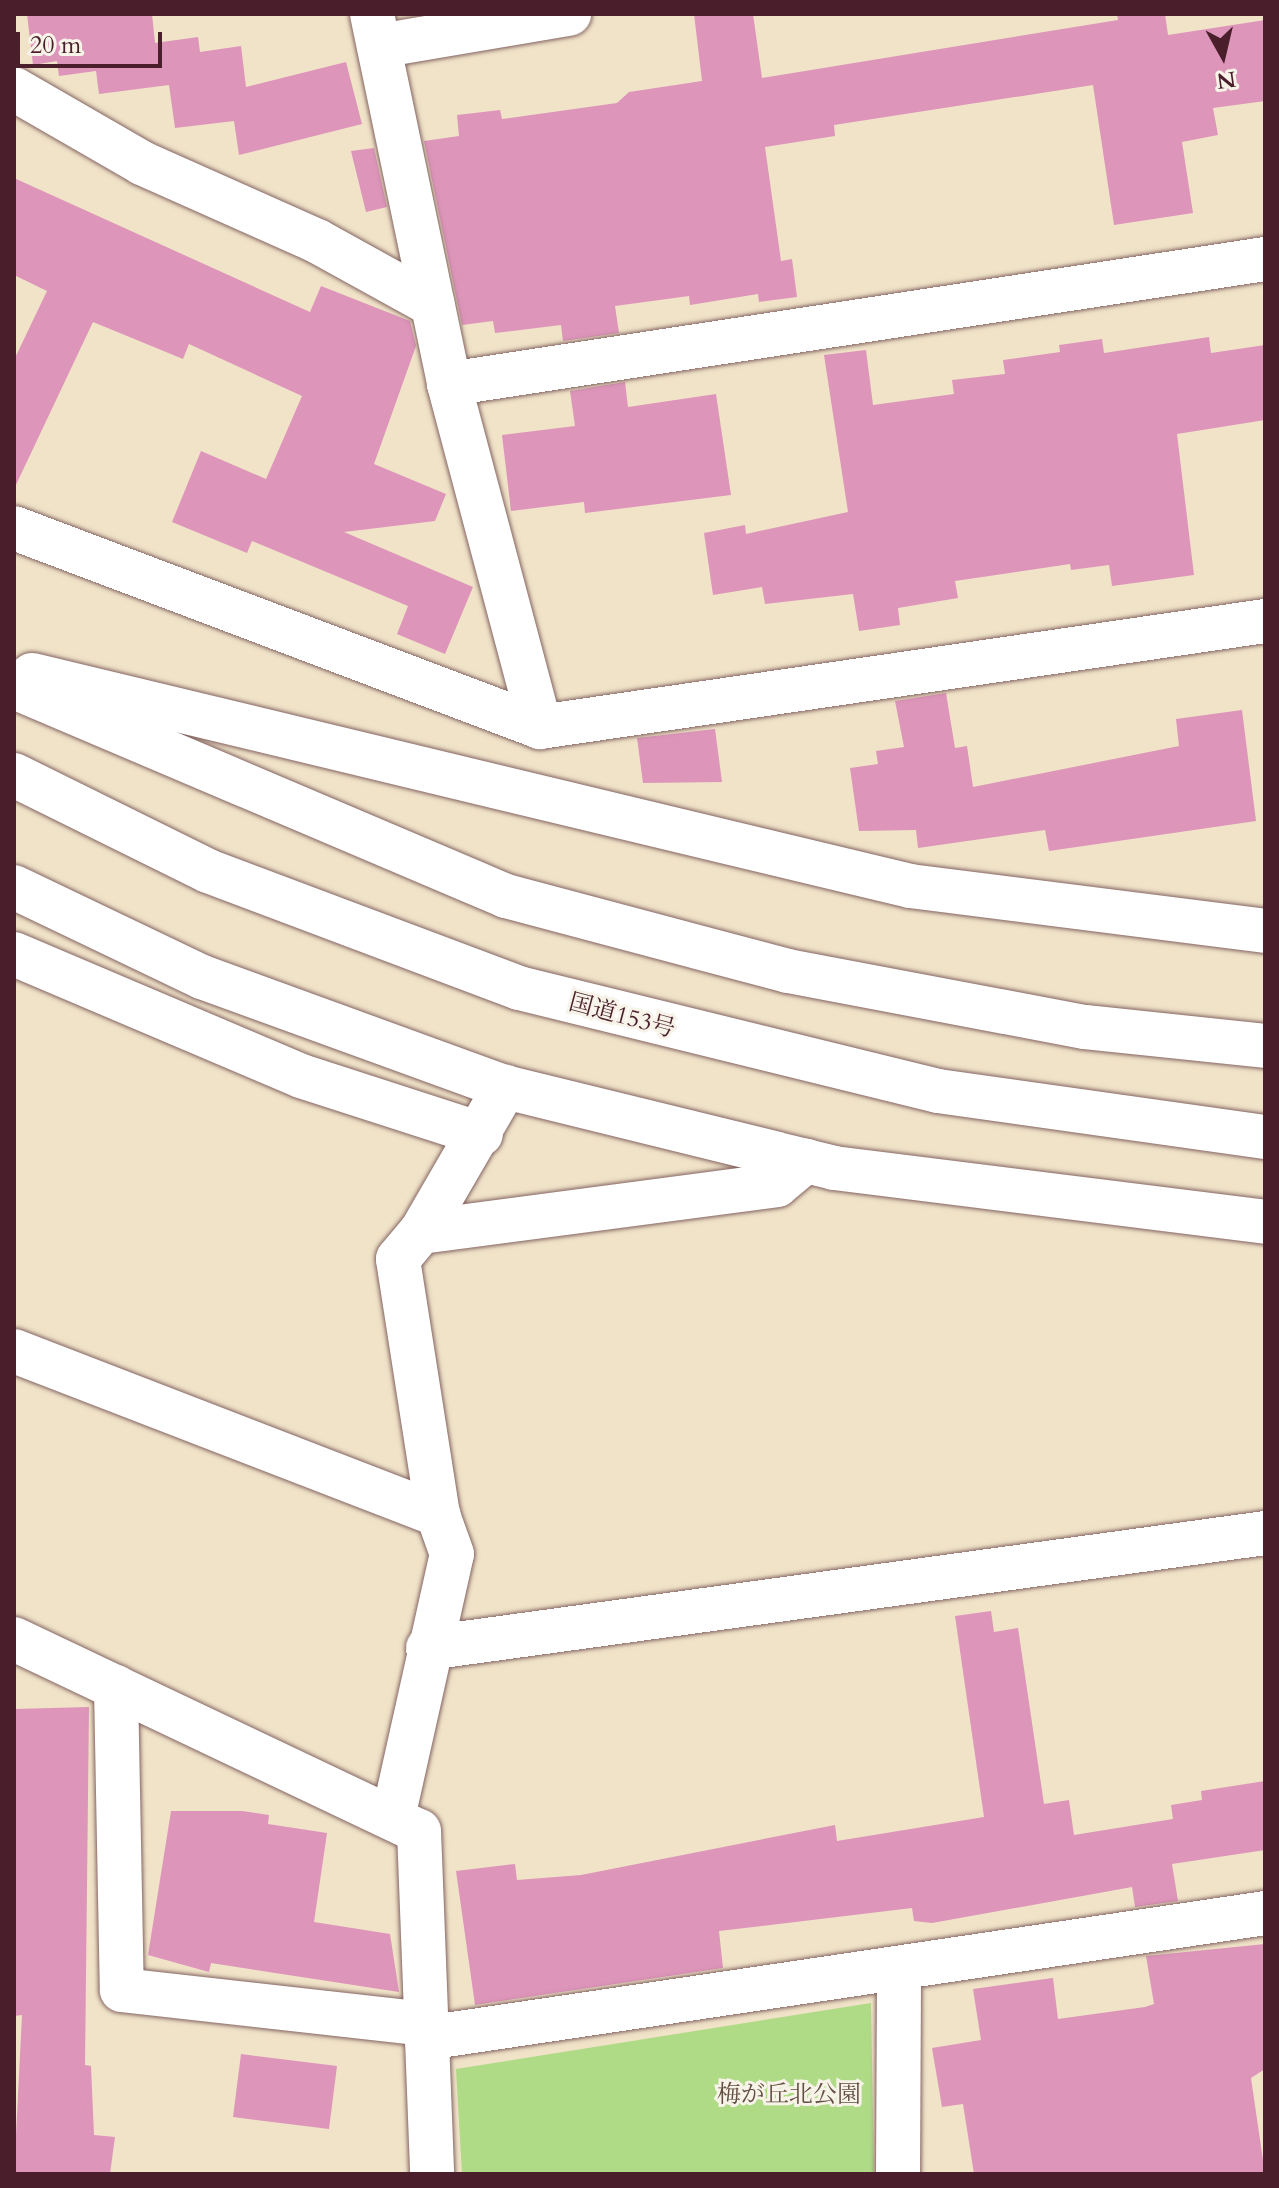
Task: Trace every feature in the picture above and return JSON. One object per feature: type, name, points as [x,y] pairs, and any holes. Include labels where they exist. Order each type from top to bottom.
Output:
[{"type":"main road","points":[[540,727],[449,384],[376,30],[569,14]]},
{"type":"main road","points":[[14,89],[142,163],[317,241],[433,305]]},
{"type":"main road","points":[[449,384],[1265,259]]},
{"type":"main road","points":[[14,528],[540,727],[1265,621]]},
{"type":"main road","points":[[14,671],[910,886],[1265,931]]},
{"type":"main road","points":[[14,687],[506,896],[788,971],[1085,1027],[1265,1046]]},
{"type":"main road","name":"国道153号","points":[[14,775],[208,871],[519,988],[938,1091],[1265,1137]]},
{"type":"main road","points":[[14,887],[202,977],[505,1087],[806,1161],[1265,1222]]},
{"type":"main road","points":[[14,954],[301,1076],[481,1134]]},
{"type":"main road","points":[[394,1813],[428,1648],[452,1554],[438,1515],[398,1259],[421,1232],[481,1134],[505,1087]]},
{"type":"main road","points":[[421,1232],[777,1185],[806,1161]]},
{"type":"main road","points":[[14,1351],[438,1515]]},
{"type":"main road","points":[[428,1648],[1265,1533]]},
{"type":"main road","points":[[14,1639],[394,1813],[419,1831],[432,2174]]},
{"type":"main road","points":[[116,1687],[122,1990],[425,2031],[899,1973],[1265,1913]]},
{"type":"main road","points":[[898,2174],[899,1973]]},
{"type":"green space","name":"梅が丘北公園","points":[[871,2003],[874,2174],[462,2174],[456,2069]]},
{"type":"building","points":[[27,14],[152,14],[155,43],[198,37],[200,52],[241,46],[246,87],[346,62],[362,124],[239,155],[234,121],[175,128],[169,85],[99,94],[96,71],[59,76],[57,61],[33,65]]},
{"type":"building","points":[[694,14],[753,14],[762,78],[1118,20],[1117,14],[1165,14],[1168,35],[1265,20],[1265,101],[1213,108],[1218,135],[1182,142],[1193,213],[1114,225],[1093,85],[834,125],[835,136],[765,147],[781,261],[792,259],[797,297],[759,302],[758,294],[690,305],[689,296],[615,306],[619,333],[563,341],[561,325],[495,333],[493,321],[462,325],[424,141],[459,136],[457,115],[500,110],[502,119],[617,103],[629,92],[702,81]]},
{"type":"building","points":[[374,148],[387,207],[366,212],[351,151]]},
{"type":"building","points":[[14,178],[310,312],[321,286],[410,321],[416,346],[374,464],[446,494],[435,521],[344,532],[473,587],[445,654],[397,634],[408,606],[252,541],[247,553],[172,522],[201,451],[266,479],[302,396],[189,344],[183,359],[93,322],[14,489],[14,360],[47,291],[14,275]]},
{"type":"building","points":[[1209,337],[1211,353],[1265,345],[1265,420],[1177,434],[1194,575],[1112,586],[1109,565],[1071,570],[1070,564],[955,581],[958,598],[898,608],[900,625],[859,631],[853,594],[765,604],[762,587],[713,595],[704,533],[745,525],[746,534],[848,512],[824,355],[866,350],[873,405],[954,394],[952,380],[1005,374],[1003,360],[1060,352],[1059,345],[1102,339],[1104,353]]},
{"type":"building","points":[[625,382],[628,407],[716,394],[731,495],[585,513],[584,502],[511,511],[502,435],[575,426],[570,391]]},
{"type":"building","points":[[946,693],[955,748],[967,746],[973,787],[1179,746],[1176,719],[1242,710],[1256,821],[1049,851],[1045,830],[918,848],[916,830],[859,831],[850,768],[878,764],[876,751],[904,747],[895,701]]},
{"type":"building","points":[[715,729],[722,782],[643,783],[637,738]]},
{"type":"building","points":[[991,1611],[994,1632],[1018,1628],[1044,1804],[1069,1800],[1074,1835],[1173,1819],[1171,1805],[1202,1800],[1201,1791],[1265,1781],[1265,1850],[1172,1864],[1178,1901],[1135,1907],[1132,1887],[932,1923],[914,1921],[912,1908],[719,1931],[723,1968],[475,2005],[456,1871],[515,1864],[517,1880],[581,1875],[835,1825],[837,1841],[984,1817],[955,1616]]},
{"type":"building","points":[[89,1707],[85,2065],[91,2066],[94,2135],[115,2137],[110,2174],[14,2174],[22,2015],[14,2016],[14,1709]]},
{"type":"building","points":[[171,1811],[242,1811],[269,1815],[268,1824],[327,1833],[314,1922],[390,1934],[399,1992],[211,1963],[209,1972],[148,1955]]},
{"type":"building","points":[[1265,1944],[1265,2069],[1251,2078],[1265,2174],[974,2174],[963,2104],[942,2107],[932,2048],[981,2040],[973,1989],[1053,1978],[1058,2019],[1145,2007],[1154,2004],[1146,1956]]},
{"type":"building","points":[[241,2054],[337,2066],[329,2129],[233,2117]]}]
